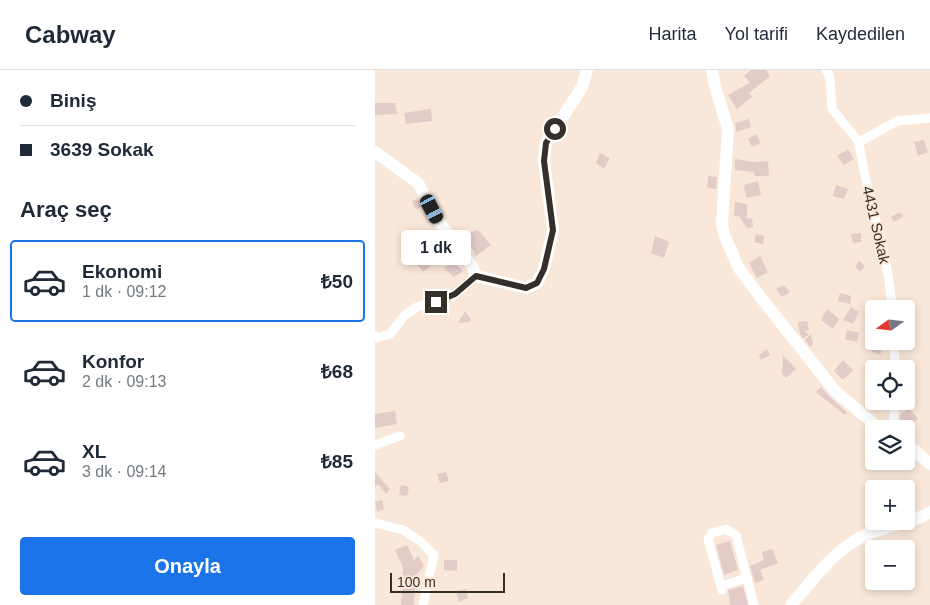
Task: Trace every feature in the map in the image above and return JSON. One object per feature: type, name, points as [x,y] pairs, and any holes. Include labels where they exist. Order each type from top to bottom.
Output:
[{"type":"street","points":[[476,276],[526,288],[537,283],[544,269],[553,230],[544,161],[546,143],[582,87],[587,70]]},
{"type":"street","points":[[712,70],[728,129],[723,229],[738,266],[835,391],[869,420]]},
{"type":"street","points":[[827,70],[830,78],[832,109],[859,142],[897,121],[930,118]]},
{"type":"street","name":"4431 Sokak","points":[[859,142],[863,169],[881,238],[891,300]]},
{"type":"street","points":[[375,152],[418,183],[439,222],[472,266],[476,276]]},
{"type":"street","points":[[375,336],[377,338],[390,334],[405,315],[417,307],[455,294],[476,276]]},
{"type":"street","points":[[375,445],[399,436]]},
{"type":"street","points":[[915,451],[930,464]]},
{"type":"street","points":[[791,605],[831,560],[849,544],[868,534],[899,525],[930,512]]},
{"type":"street","points":[[375,523],[403,530],[420,541],[434,555],[423,605]]},
{"type":"street","points":[[747,578],[721,588],[708,539],[712,533],[725,529],[736,535],[754,605]]},
{"type":"building","points":[[751,70],[766,70],[770,76],[749,93],[752,97],[737,109],[728,95],[750,83],[744,76]]},
{"type":"building","points":[[375,103],[395,103],[397,114],[375,115]]},
{"type":"building","points":[[431,109],[432,121],[406,124],[404,113]]},
{"type":"building","points":[[749,119],[751,127],[736,132],[735,123]]},
{"type":"building","points":[[756,134],[761,143],[752,147],[748,139]]},
{"type":"building","points":[[924,140],[928,152],[918,156],[914,142]]},
{"type":"building","points":[[848,149],[854,159],[844,165],[837,156]]},
{"type":"building","points":[[600,153],[610,158],[604,169],[596,163]]},
{"type":"building","points":[[735,159],[753,162],[768,161],[769,176],[755,176],[754,172],[735,170]]},
{"type":"building","points":[[708,176],[717,177],[716,189],[707,188]]},
{"type":"building","points":[[758,181],[761,195],[746,198],[744,185]]},
{"type":"building","points":[[836,185],[848,189],[844,199],[833,196]]},
{"type":"building","points":[[417,199],[421,207],[416,210],[412,201]]},
{"type":"building","points":[[735,202],[747,204],[747,219],[752,218],[753,227],[747,228],[739,216],[734,216]]},
{"type":"building","points":[[900,212],[903,217],[894,222],[891,217]]},
{"type":"building","points":[[478,230],[491,245],[476,256],[464,234]]},
{"type":"building","points":[[861,233],[861,242],[853,243],[851,234]]},
{"type":"building","points":[[756,234],[764,236],[763,244],[754,242]]},
{"type":"building","points":[[655,236],[669,242],[664,258],[651,253]]},
{"type":"building","points":[[429,255],[435,263],[423,272],[416,263]]},
{"type":"building","points":[[760,256],[768,272],[757,278],[749,263]]},
{"type":"building","points":[[859,261],[865,266],[860,272],[855,266]]},
{"type":"building","points":[[453,262],[463,271],[454,277],[444,268]]},
{"type":"building","points":[[784,285],[790,292],[782,297],[776,289]]},
{"type":"building","points":[[840,293],[851,296],[850,304],[838,301]]},
{"type":"building","points":[[851,307],[859,312],[853,324],[843,320]]},
{"type":"building","points":[[827,309],[839,319],[833,329],[821,320]]},
{"type":"building","points":[[465,311],[471,319],[468,322],[458,323]]},
{"type":"building","points":[[807,321],[809,330],[805,331],[809,335],[803,338],[800,334],[798,322]]},
{"type":"building","points":[[847,330],[859,333],[857,342],[845,339]]},
{"type":"building","points":[[811,334],[813,344],[810,347],[805,340]]},
{"type":"building","points":[[767,349],[770,355],[761,360],[759,355]]},
{"type":"building","points":[[869,350],[882,350],[880,355]]},
{"type":"building","points":[[783,355],[796,369],[786,378],[782,374]]},
{"type":"building","points":[[843,360],[853,370],[843,380],[834,371]]},
{"type":"building","points":[[821,387],[852,417],[847,413],[845,415],[816,392]]},
{"type":"building","points":[[906,410],[911,410],[918,419],[915,421],[901,420],[900,415]]},
{"type":"building","points":[[395,411],[397,424],[375,428],[375,414]]},
{"type":"building","points":[[375,472],[390,489],[386,494],[378,484],[375,487]]},
{"type":"building","points":[[446,472],[449,481],[440,483],[437,474]]},
{"type":"building","points":[[401,485],[409,487],[407,496],[399,495]]},
{"type":"building","points":[[382,500],[384,509],[377,512],[375,502]]},
{"type":"building","points":[[730,541],[738,570],[724,575],[716,545]]},
{"type":"building","points":[[407,545],[414,560],[418,556],[424,566],[416,575],[414,605],[401,605],[403,567],[395,550]]},
{"type":"building","points":[[772,549],[778,563],[760,570],[764,580],[755,583],[750,566],[764,560],[762,552]]},
{"type":"building","points":[[444,560],[457,560],[457,571],[444,570]]},
{"type":"building","points":[[743,586],[748,605],[730,605],[728,590]]},
{"type":"building","points":[[466,589],[468,598],[459,602],[456,592]]},
{"type":"route","points":[[436,302],[455,294],[476,276],[526,288],[537,283],[544,269],[553,230],[544,161],[546,143],[555,129]]}]
